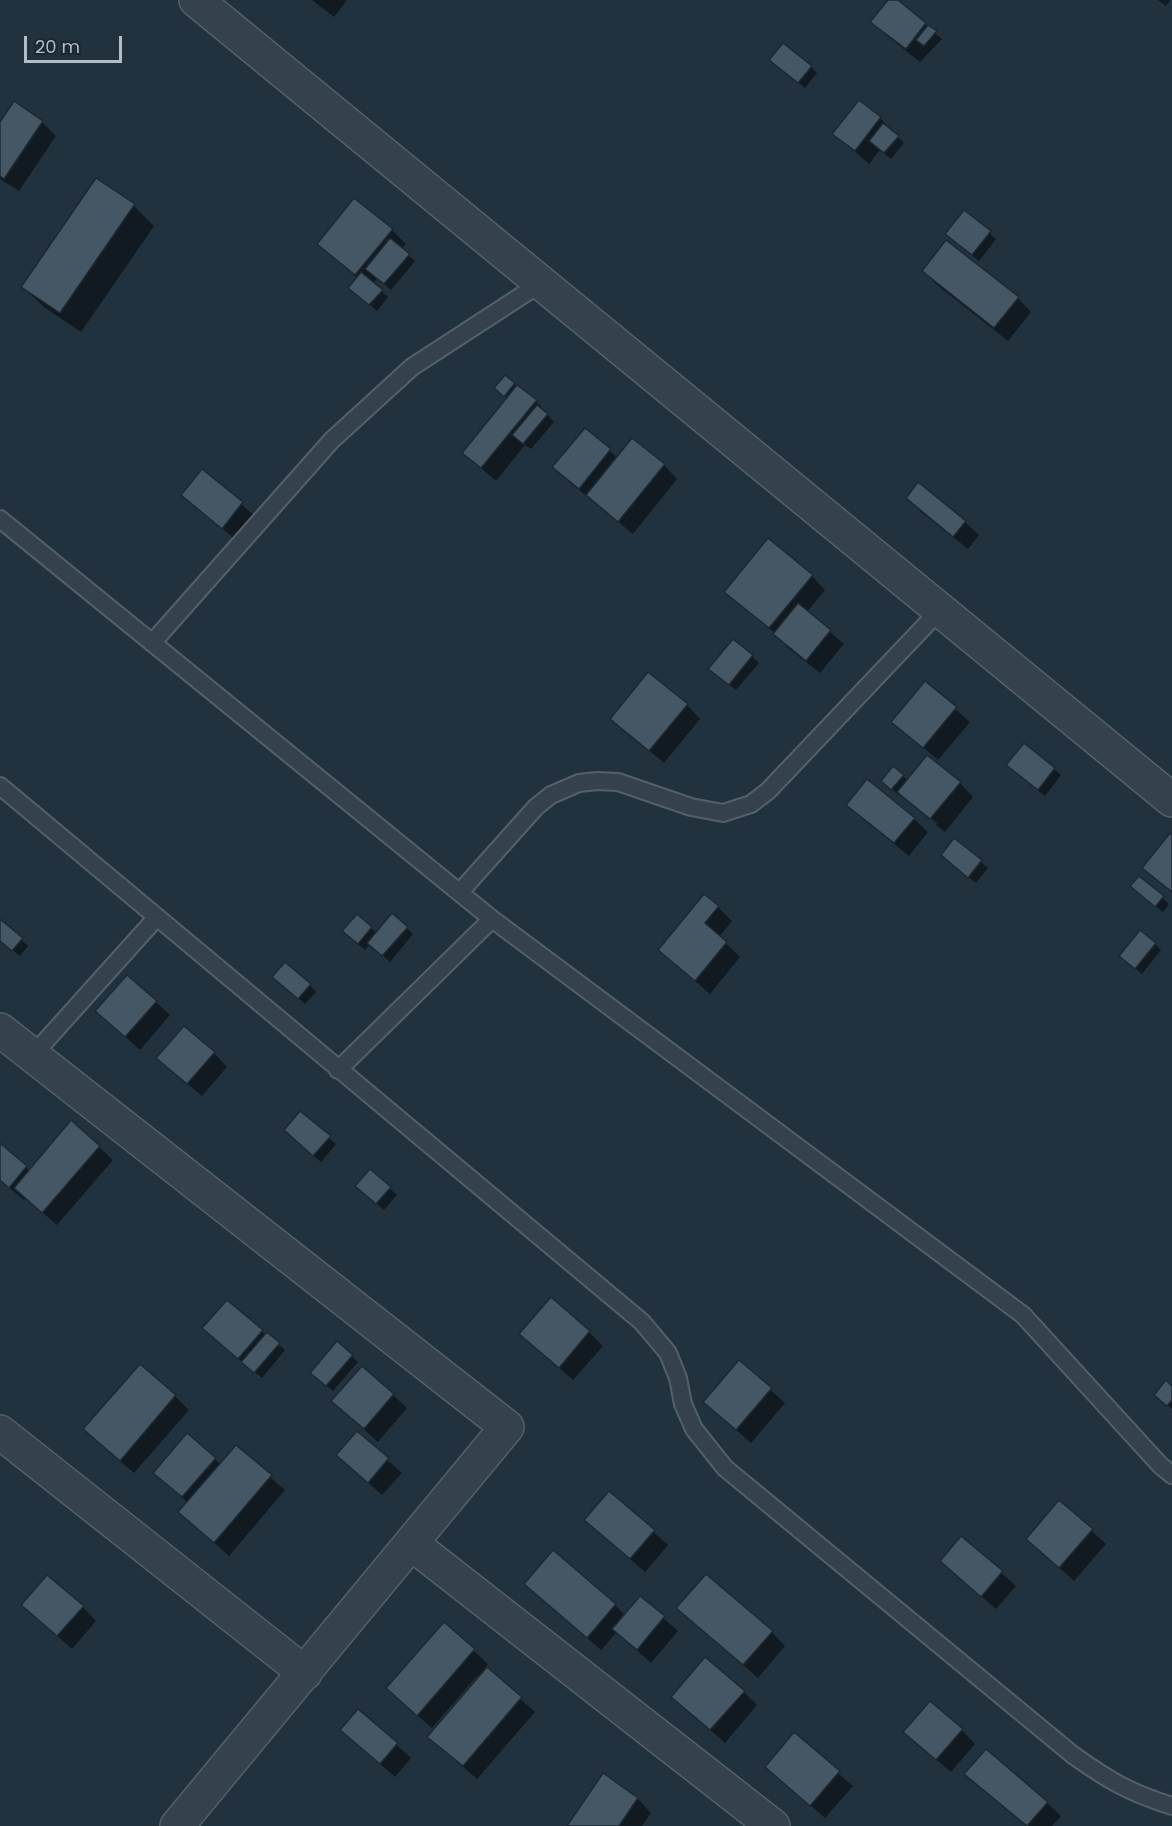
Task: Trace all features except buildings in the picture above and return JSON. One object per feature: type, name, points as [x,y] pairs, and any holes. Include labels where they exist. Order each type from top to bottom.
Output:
[{"type":"street","points":[[196,0],[1172,800]]},
{"type":"street","points":[[0,1030],[507,1427],[177,1826]]},
{"type":"street","points":[[0,1432],[304,1673]]},
{"type":"street","points":[[412,1544],[773,1826]]},
{"type":"lane","points":[[152,643],[332,440],[412,367],[541,283]]},
{"type":"lane","points":[[0,519],[492,919],[1023,1315],[1160,1465],[1172,1475]]},
{"type":"lane","points":[[460,892],[536,807],[551,795],[579,783],[618,782],[691,807],[723,813],[752,804],[768,791],[940,610]]},
{"type":"lane","points":[[0,786],[642,1322],[668,1353],[678,1378],[683,1404],[694,1429],[725,1468],[1073,1755],[1109,1781],[1142,1797],[1172,1806]]},
{"type":"lane","points":[[33,1055],[157,918]]},
{"type":"lane","points":[[338,1070],[492,919]]}]
